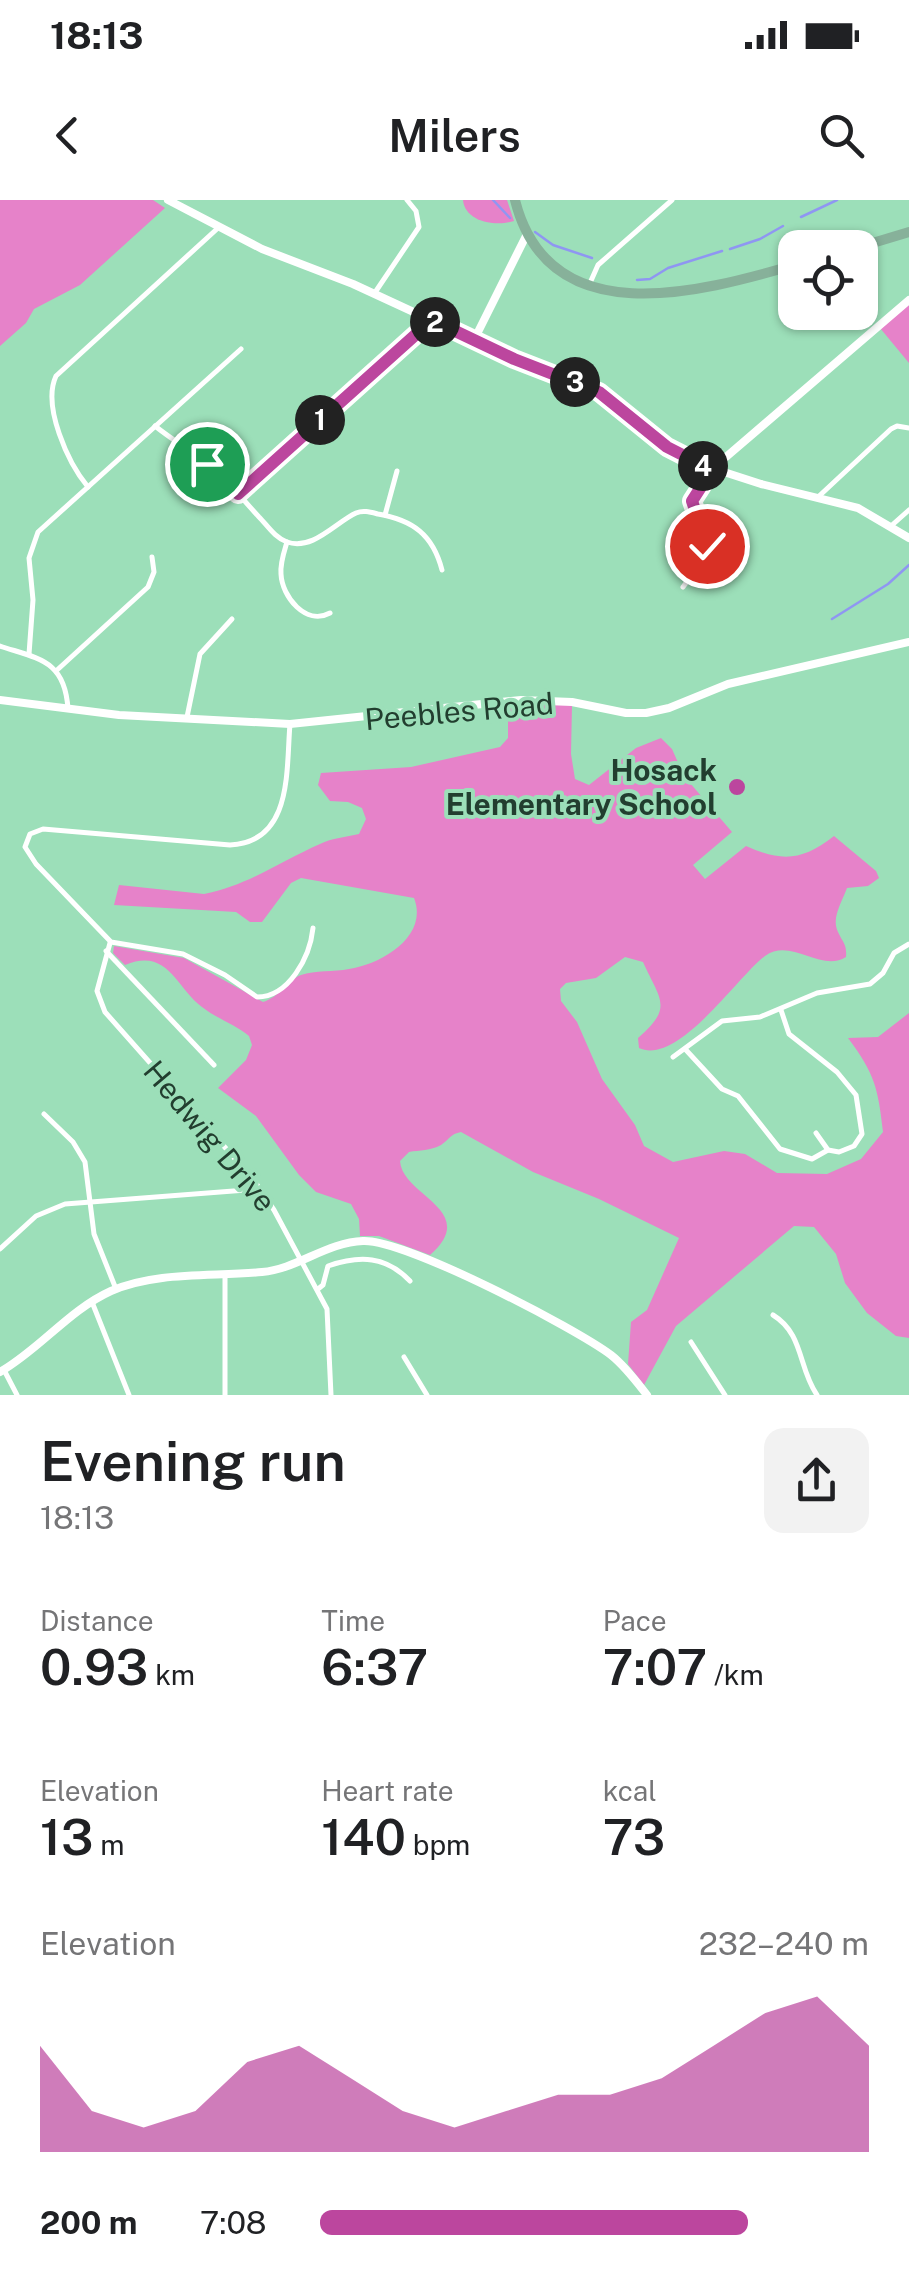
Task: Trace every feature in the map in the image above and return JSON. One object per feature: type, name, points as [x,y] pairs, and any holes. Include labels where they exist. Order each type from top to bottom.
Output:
[{"type":"main road","points":[[515,200],[528,234],[555,266],[589,286],[630,293],[685,292],[716,288],[778,270]]},
{"type":"main road","points":[[878,241],[909,232]]},
{"type":"street","points":[[168,200],[218,228],[602,394],[667,447],[712,470],[858,508],[909,538]]},
{"type":"street","points":[[374,294],[418,226],[418,216],[407,200]]},
{"type":"street","points":[[589,286],[598,265],[672,200]]},
{"type":"street","points":[[88,487],[71,463],[54,414],[50,394],[56,376],[218,228]]},
{"type":"street","points":[[474,340],[528,234]]},
{"type":"street","points":[[683,587],[706,552],[706,537],[692,501],[712,470],[909,300]]},
{"type":"street","points":[[238,494],[432,320]]},
{"type":"street","points":[[29,654],[33,600],[29,558],[38,532],[241,349]]},
{"type":"street","points":[[155,426],[213,468],[286,542],[330,533],[358,512],[384,515],[411,524],[428,538],[442,570]]},
{"type":"street","points":[[817,498],[891,430],[897,426],[909,428]]},
{"type":"street","points":[[384,515],[397,471]]},
{"type":"street","points":[[892,526],[909,510]]},
{"type":"street","points":[[286,542],[281,572],[285,591],[307,613],[317,618],[330,614]]},
{"type":"street","points":[[56,671],[148,587],[154,572],[152,557]]},
{"type":"street","points":[[187,718],[200,654],[232,619]]},
{"type":"street","name":"Peebles Road","points":[[0,700],[68,709],[290,724],[520,700],[572,702],[646,713],[728,684],[909,642]]},
{"type":"street","points":[[0,646],[44,660],[56,671],[65,689],[68,709]]},
{"type":"street","points":[[290,724],[280,812],[264,834],[248,842],[230,845],[43,828],[30,834],[26,843],[29,856],[110,942],[183,954],[260,998],[273,995],[292,977],[305,958],[313,928]]},
{"type":"street","name":"Hedwig Drive","points":[[110,942],[97,991],[105,1012],[260,1189],[318,1290],[329,1320],[330,1395]]},
{"type":"street","points":[[673,1057],[717,1022],[760,1017],[818,993],[870,984],[879,978],[898,949],[909,944]]},
{"type":"street","points":[[106,951],[214,1065]]},
{"type":"street","points":[[686,1050],[722,1089],[738,1096],[780,1149],[812,1159],[828,1150],[838,1152],[854,1146],[862,1134],[856,1095],[837,1072],[789,1034],[781,1010]]},
{"type":"street","points":[[44,1114],[73,1142],[83,1158],[94,1234],[116,1289]]},
{"type":"street","points":[[816,1133],[828,1150]]},
{"type":"street","points":[[0,1249],[23,1226],[50,1208],[90,1201],[260,1189]]},
{"type":"street","points":[[17,1395],[2,1370],[92,1302],[116,1289],[151,1280],[270,1271],[356,1242],[377,1242],[462,1274],[599,1347],[623,1366],[647,1395]]},
{"type":"street","points":[[318,1290],[328,1266],[360,1258],[389,1264],[410,1281]]},
{"type":"street","points":[[225,1395],[226,1275]]},
{"type":"street","points":[[92,1302],[129,1395]]},
{"type":"street","points":[[772,1314],[797,1340],[809,1382],[817,1395]]},
{"type":"street","points":[[691,1342],[725,1395]]},
{"type":"street","points":[[404,1357],[427,1395]]},
{"type":"shaded area","points":[[0,200],[153,200],[165,208],[80,285],[34,309],[26,323],[0,346]]},
{"type":"shaded area","points":[[463,200],[507,200],[514,221],[499,223],[475,218]]},
{"type":"shaded area","points":[[909,304],[909,363],[880,328]]},
{"type":"shaded area","points":[[508,703],[572,705],[575,779],[589,785],[636,748],[661,738],[672,749],[684,776],[732,832],[693,865],[705,879],[746,846],[770,855],[792,856],[812,850],[834,836],[876,871],[879,878],[868,886],[847,888],[838,910],[836,927],[846,957],[826,961],[775,951],[753,967],[706,1017],[671,1044],[654,1050],[639,1048],[638,1038],[660,1010],[658,995],[643,962],[625,957],[596,978],[566,983],[560,989],[561,1001],[577,1022],[602,1079],[635,1125],[644,1146],[673,1162],[724,1151],[745,1154],[777,1173],[827,1174],[861,1159],[883,1132],[874,1082],[848,1038],[878,1037],[909,1013],[909,1338],[896,1336],[867,1313],[845,1283],[836,1254],[814,1227],[794,1226],[676,1326],[644,1385],[628,1364],[631,1322],[647,1310],[679,1238],[533,1172],[461,1132],[437,1147],[409,1152],[400,1161],[404,1173],[435,1204],[447,1226],[443,1239],[430,1255],[379,1236],[360,1236],[359,1219],[351,1204],[316,1192],[256,1116],[218,1088],[246,1060],[252,1045],[249,1036],[202,1007],[161,965],[140,961],[125,965],[113,953],[114,946],[184,958],[263,1002],[301,975],[362,966],[388,954],[409,936],[415,924],[414,898],[301,878],[291,883],[262,922],[250,922],[236,912],[114,905],[119,885],[204,894],[249,879],[325,842],[359,834],[366,819],[362,808],[330,801],[318,785],[321,773],[411,767],[500,747],[508,738]]},
{"type":"waterway","points":[[493,200],[510,218]]},
{"type":"waterway","points":[[801,217],[837,200]]},
{"type":"waterway","points":[[730,249],[783,226]]},
{"type":"waterway","points":[[535,232],[553,245],[592,258]]},
{"type":"waterway","points":[[637,280],[650,279],[668,268],[722,251]]},
{"type":"waterway","points":[[832,619],[888,584],[909,565]]},
{"type":"place","name":"Hosack Elementary School","points":[[737,787]]},
{"type":"route","points":[[207,464],[238,494],[432,320],[514,359],[599,392],[667,447],[712,470],[692,501],[707,546]]}]
